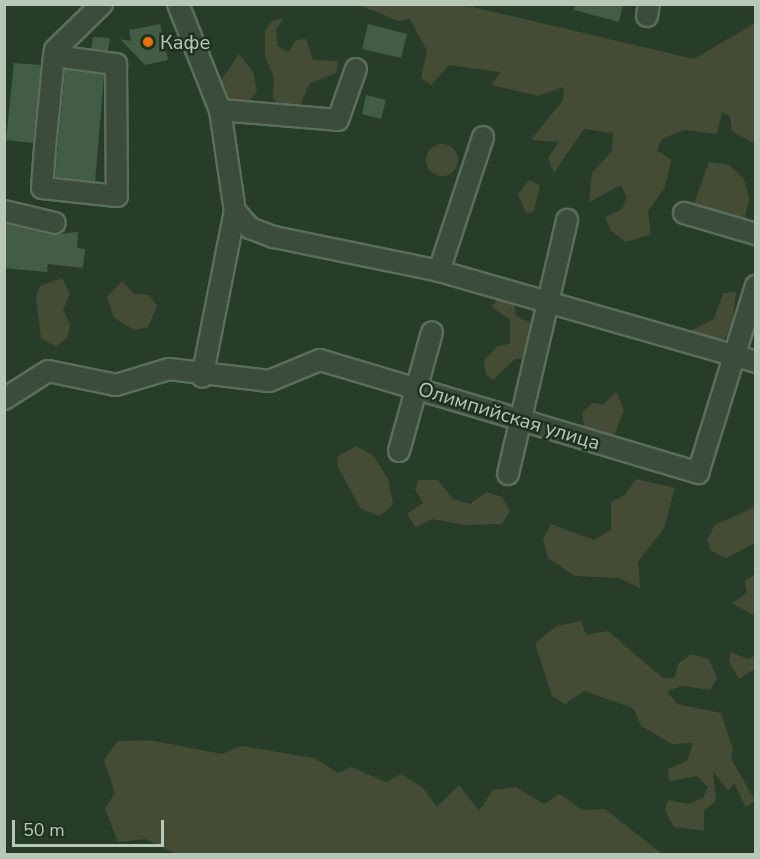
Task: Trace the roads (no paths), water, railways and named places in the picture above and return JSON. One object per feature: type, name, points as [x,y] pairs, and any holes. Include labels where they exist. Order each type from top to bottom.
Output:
[{"type":"street","points":[[54,56],[116,64],[117,196],[42,188],[54,56],[102,4]]},
{"type":"street","points":[[178,4],[219,110],[235,211],[202,377]]},
{"type":"street","points":[[219,110],[338,120],[356,69]]},
{"type":"street","points":[[439,271],[483,137]]},
{"type":"street","points":[[4,211],[55,224]]},
{"type":"street","points":[[235,211],[250,228],[274,237],[439,271],[756,362]]},
{"type":"street","points":[[684,213],[756,234]]},
{"type":"street","points":[[508,474],[567,220]]},
{"type":"street","name":"Олимпийская улица","points":[[4,399],[48,371],[116,386],[169,369],[202,377],[269,381],[320,360],[698,474],[756,286]]},
{"type":"street","points":[[399,451],[432,332]]},
{"type":"place","name":"Кафе","points":[[148,42]]}]
